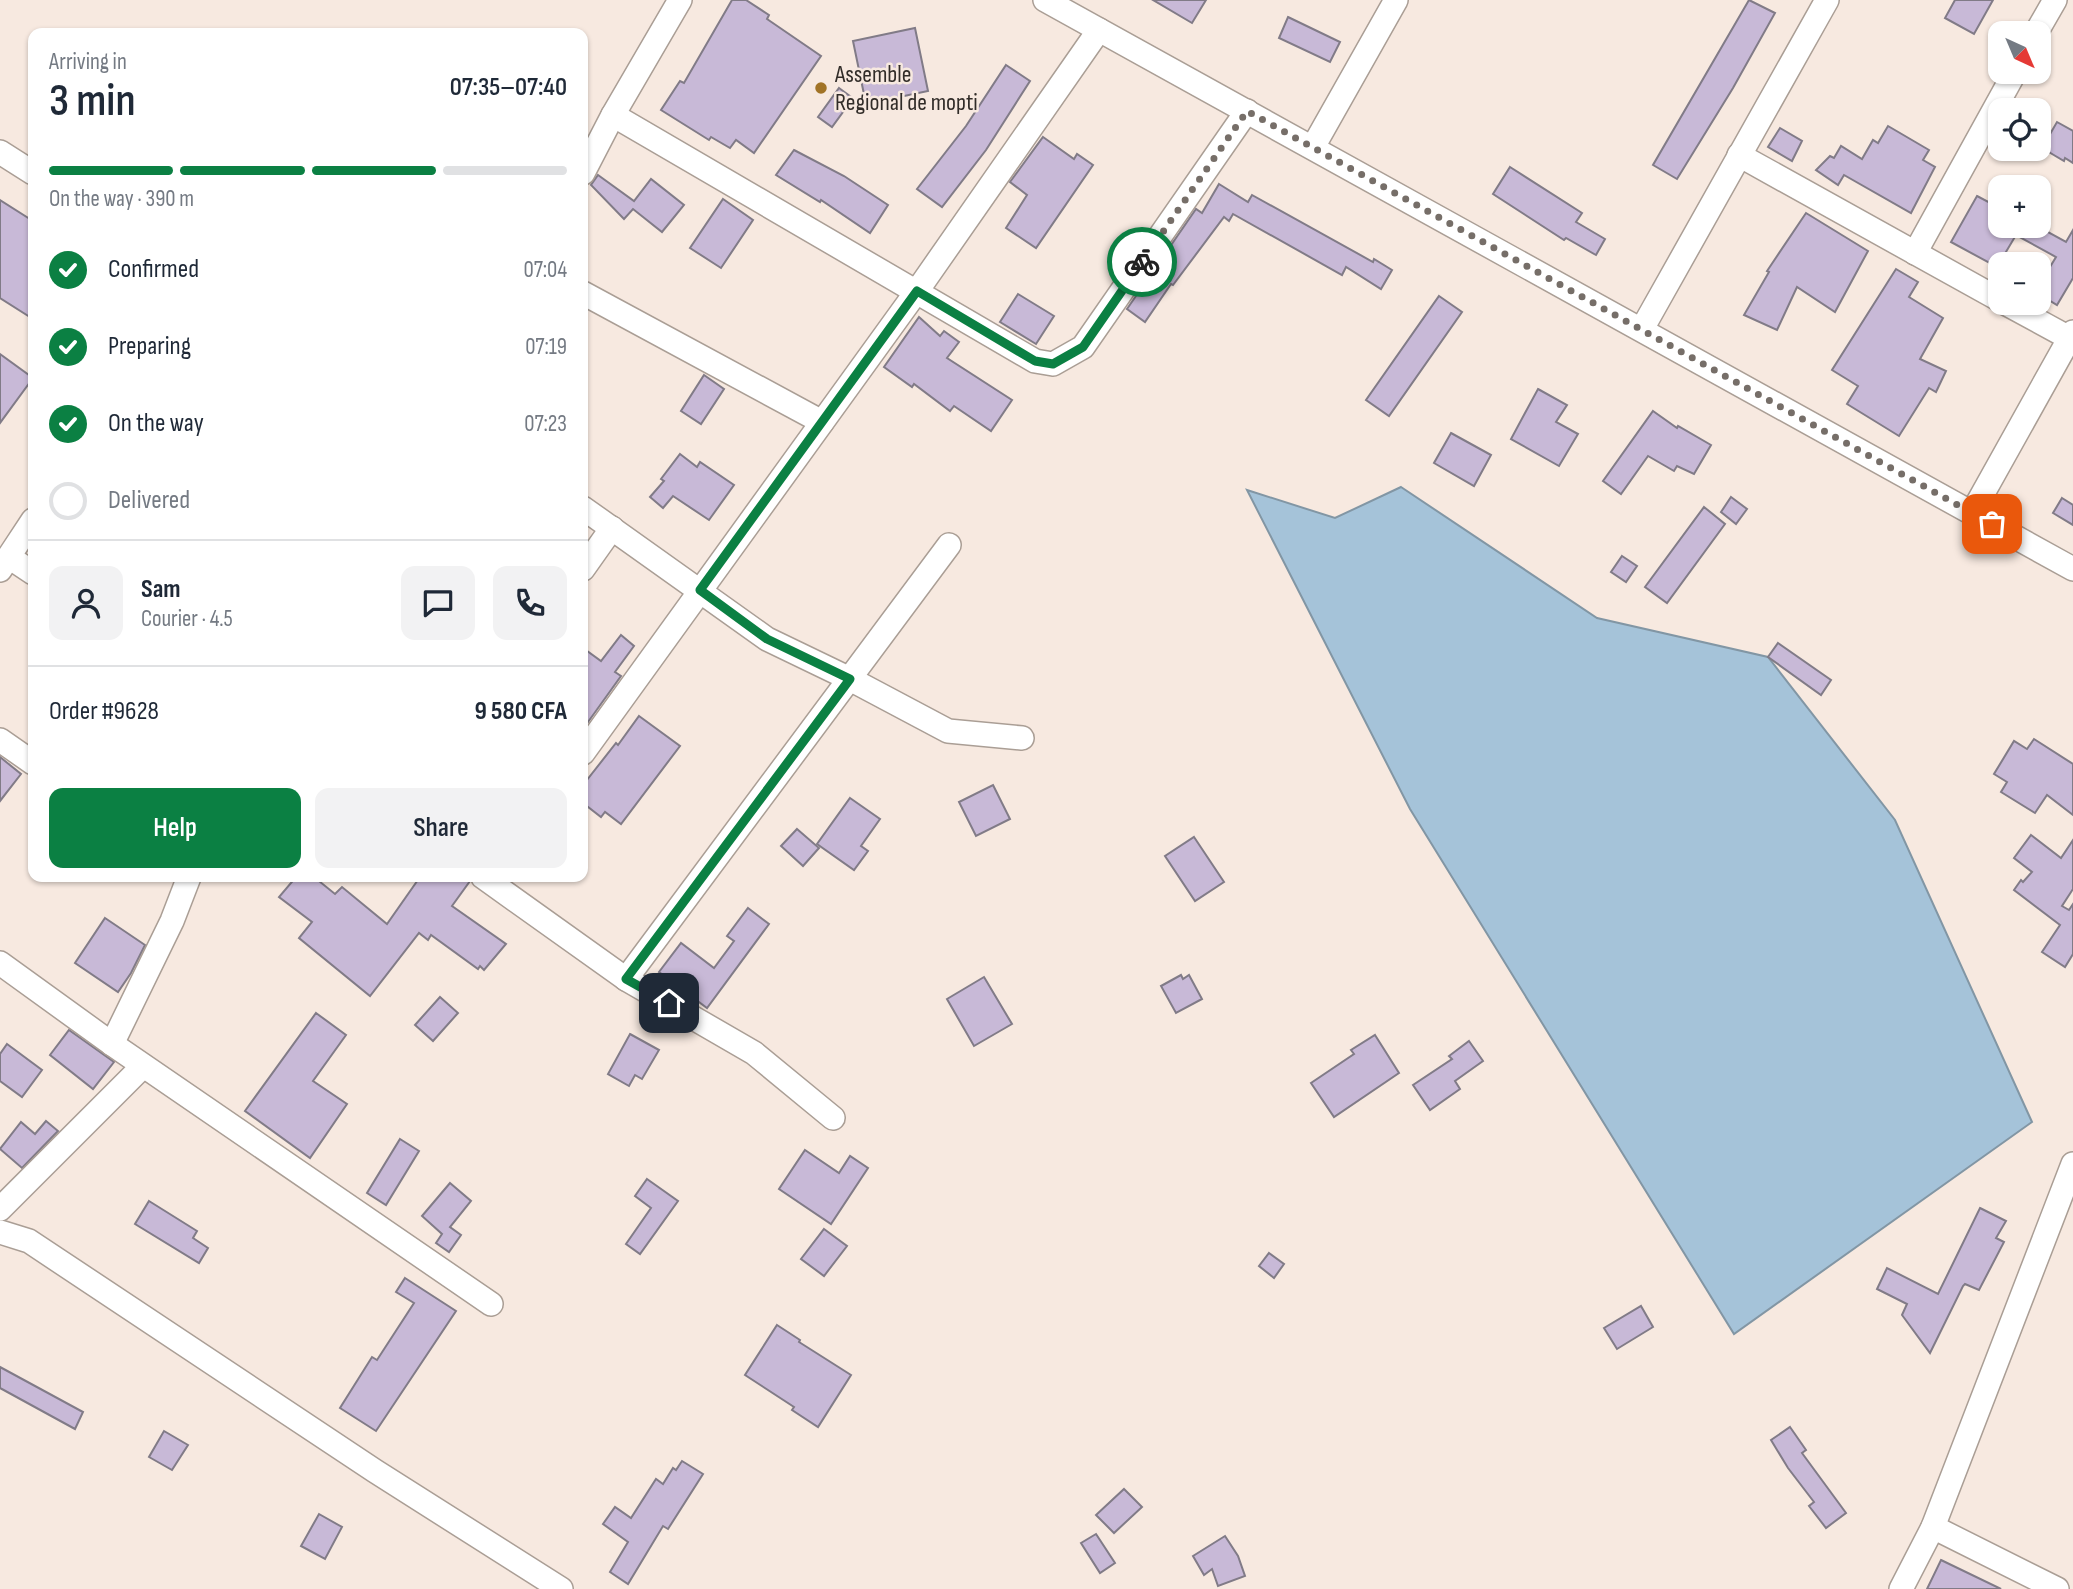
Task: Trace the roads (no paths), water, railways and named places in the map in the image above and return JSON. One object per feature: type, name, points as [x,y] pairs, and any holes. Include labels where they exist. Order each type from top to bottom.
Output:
[{"type":"street","points":[[588,163],[680,0]]},
{"type":"street","points":[[1045,0],[2073,569]]},
{"type":"street","points":[[1314,148],[1396,0]]},
{"type":"street","points":[[1642,329],[1827,0]]},
{"type":"street","points":[[2043,21],[2055,0]]},
{"type":"street","points":[[588,746],[917,291],[1099,30]]},
{"type":"street","points":[[1915,253],[2008,84]]},
{"type":"street","points":[[613,115],[1035,361],[1053,364],[1083,347],[1247,111]]},
{"type":"street","points":[[0,152],[28,170]]},
{"type":"street","points":[[1740,155],[1988,293]]},
{"type":"street","points":[[588,296],[822,422]]},
{"type":"street","points":[[1972,513],[2072,337],[2029,315]]},
{"type":"street","points":[[588,511],[767,639],[948,731],[1022,738]]},
{"type":"street","points":[[28,527],[4,563],[28,571]]},
{"type":"street","points":[[588,562],[612,528]]},
{"type":"street","points":[[626,979],[949,545]]},
{"type":"street","points":[[0,740],[28,760]]},
{"type":"street","points":[[112,1044],[172,921],[187,882]]},
{"type":"street","points":[[494,882],[626,979],[754,1053],[833,1118]]},
{"type":"street","points":[[0,963],[112,1044],[491,1304]]},
{"type":"street","points":[[0,1209],[144,1066]]},
{"type":"street","points":[[1902,1589],[1933,1527],[2073,1164]]},
{"type":"street","points":[[0,1232],[29,1241],[375,1471],[561,1589]]},
{"type":"street","points":[[1933,1527],[2057,1589]]},
{"type":"water","points":[[1401,487],[1597,618],[1768,657],[1895,820],[2032,1122],[1734,1334],[1410,809],[1247,490],[1335,518]]},
{"type":"place","name":"Assemble Regional de mopti","points":[[821,88]]}]
